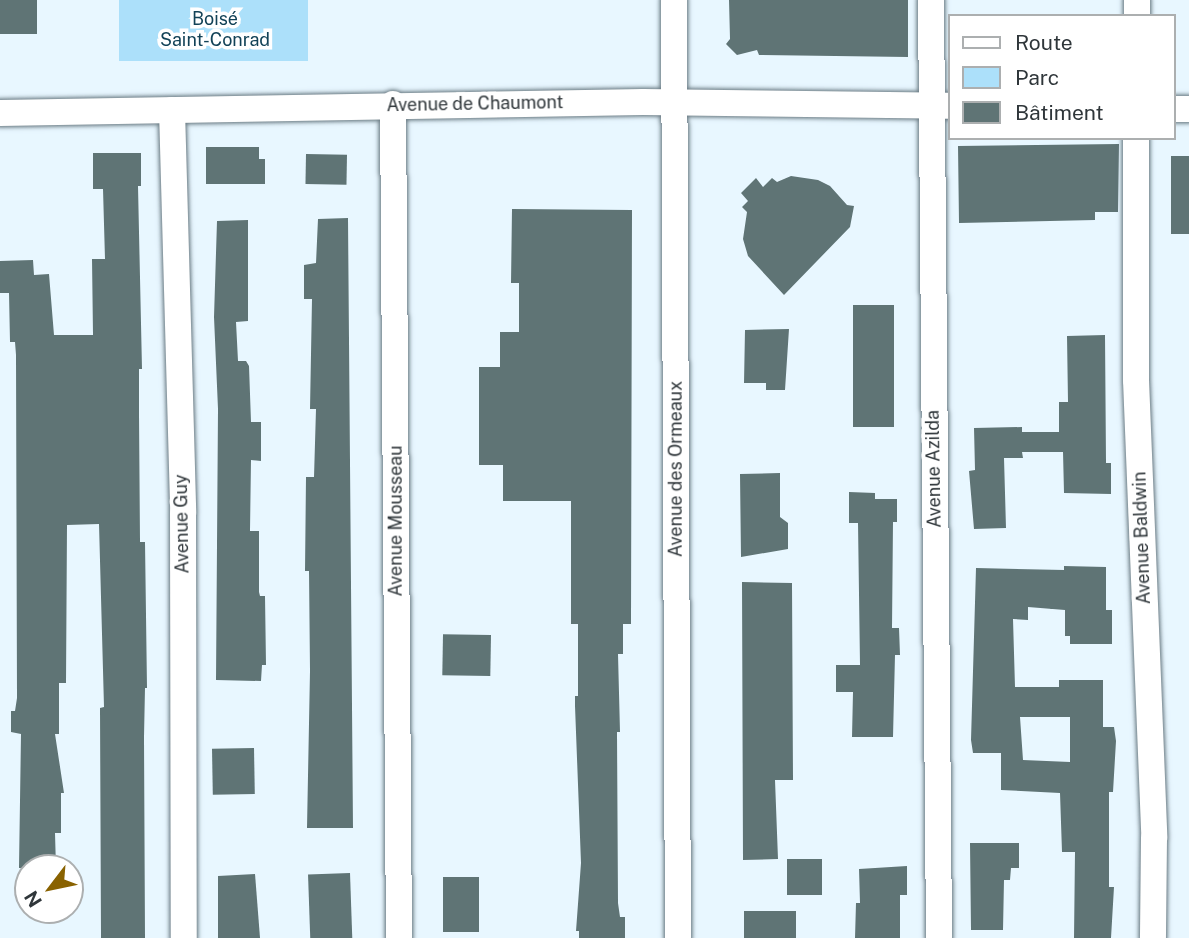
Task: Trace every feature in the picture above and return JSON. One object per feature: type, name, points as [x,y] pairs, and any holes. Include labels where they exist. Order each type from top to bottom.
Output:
[{"type":"street","name":"Avenue des Ormeaux","points":[[674,0],[678,938]]},
{"type":"street","name":"Avenue Azilda","points":[[931,0],[940,105],[939,938]]},
{"type":"street","name":"Avenue de Chaumont","points":[[0,113],[393,104],[674,102],[940,105]]},
{"type":"street","name":"Avenue Mousseau","points":[[393,104],[399,938]]},
{"type":"street","name":"Avenue Guy","points":[[172,110],[183,513],[184,938]]},
{"type":"street","name":"Avenue Baldwin","points":[[1136,140],[1136,380],[1154,838],[1153,938]]},
{"type":"green space","name":"Boisé Saint-Conrad","points":[[119,0],[308,0],[308,61],[119,61]]},
{"type":"building","points":[[0,0],[37,0],[37,34],[0,34]]},
{"type":"building","points":[[729,0],[908,0],[908,57],[759,55],[757,50],[737,55],[726,44],[730,39]]},
{"type":"building","points":[[1119,144],[1118,212],[1095,212],[1095,220],[959,223],[958,146]]},
{"type":"building","points":[[206,147],[259,147],[259,159],[265,159],[265,184],[206,184]]},
{"type":"building","points":[[93,153],[141,153],[141,186],[138,186],[142,369],[139,369],[139,414],[140,542],[145,542],[147,688],[144,737],[145,938],[101,938],[100,708],[104,707],[99,524],[67,525],[66,683],[59,683],[59,734],[55,734],[64,793],[61,793],[61,833],[55,833],[56,854],[19,854],[21,734],[11,732],[11,711],[15,711],[17,698],[16,355],[15,342],[10,342],[9,293],[0,293],[0,261],[33,260],[34,275],[49,274],[54,335],[93,335],[92,259],[105,259],[103,189],[93,189]]},
{"type":"building","points":[[306,154],[347,155],[346,185],[305,184]]},
{"type":"building","points":[[1171,156],[1189,156],[1189,234],[1171,234]]},
{"type":"building","points":[[791,176],[818,180],[830,186],[847,205],[854,206],[850,227],[784,295],[748,256],[743,239],[747,212],[742,207],[748,201],[741,193],[756,178],[763,187],[772,178],[777,182]]},
{"type":"building","points":[[512,209],[632,210],[631,624],[623,624],[623,654],[618,654],[620,732],[617,732],[618,903],[620,917],[625,917],[625,938],[579,938],[579,931],[576,931],[581,863],[575,706],[575,696],[578,696],[578,624],[571,624],[571,501],[503,501],[503,465],[479,465],[479,367],[500,367],[500,332],[519,332],[519,283],[511,283]]},
{"type":"building","points":[[348,218],[353,828],[307,828],[310,671],[309,571],[305,571],[306,477],[314,477],[316,409],[310,409],[312,299],[304,299],[304,265],[316,263],[318,219]]},
{"type":"building","points":[[248,220],[248,321],[236,322],[238,361],[246,361],[249,366],[251,422],[261,422],[261,461],[251,460],[250,531],[259,531],[259,592],[260,596],[265,596],[266,665],[262,665],[261,681],[216,680],[218,409],[214,317],[217,221]]},
{"type":"building","points":[[853,305],[894,305],[894,427],[853,427]]},
{"type":"building","points":[[789,329],[785,390],[766,390],[766,383],[744,383],[745,330]]},
{"type":"building","points":[[1105,335],[1106,463],[1111,463],[1111,494],[1064,493],[1063,452],[1022,452],[1023,458],[1004,458],[1006,528],[974,529],[969,471],[975,470],[974,428],[1022,427],[1022,432],[1059,432],[1059,402],[1068,402],[1067,336]]},
{"type":"building","points":[[780,473],[780,517],[788,523],[788,549],[741,557],[740,474]]},
{"type":"building","points":[[849,492],[875,493],[875,499],[897,499],[897,522],[893,522],[892,628],[899,628],[900,655],[895,655],[893,737],[852,737],[853,692],[836,692],[836,665],[860,665],[858,523],[849,523]]},
{"type":"building","points":[[1064,566],[1106,567],[1106,610],[1112,610],[1112,644],[1070,644],[1070,636],[1065,636],[1065,610],[1028,607],[1028,620],[1013,619],[1015,687],[1059,687],[1059,680],[1103,680],[1103,727],[1114,727],[1116,741],[1113,792],[1109,792],[1109,887],[1114,887],[1111,938],[1074,938],[1075,852],[1062,852],[1060,793],[1001,790],[1001,753],[973,753],[971,740],[976,568],[1064,570]],"holes":[[[1020,717],[1070,717],[1070,762],[1023,760]]]},
{"type":"building","points":[[742,582],[792,583],[793,780],[775,780],[778,859],[743,860]]},
{"type":"building","points":[[443,634],[491,635],[490,676],[442,675]]},
{"type":"building","points":[[254,748],[255,794],[213,795],[212,749]]},
{"type":"building","points":[[970,843],[1019,843],[1019,868],[1011,868],[1010,880],[1004,880],[1003,930],[971,930]]},
{"type":"building","points":[[787,859],[822,859],[822,895],[787,895]]},
{"type":"building","points":[[907,866],[907,895],[900,895],[900,938],[855,938],[856,903],[860,903],[859,869]]},
{"type":"building","points":[[350,873],[352,938],[310,938],[308,874]]},
{"type":"building","points":[[255,874],[260,938],[218,938],[218,876]]},
{"type":"building","points":[[443,877],[479,877],[479,932],[443,932]]},
{"type":"building","points":[[744,911],[796,911],[796,938],[744,938]]}]
